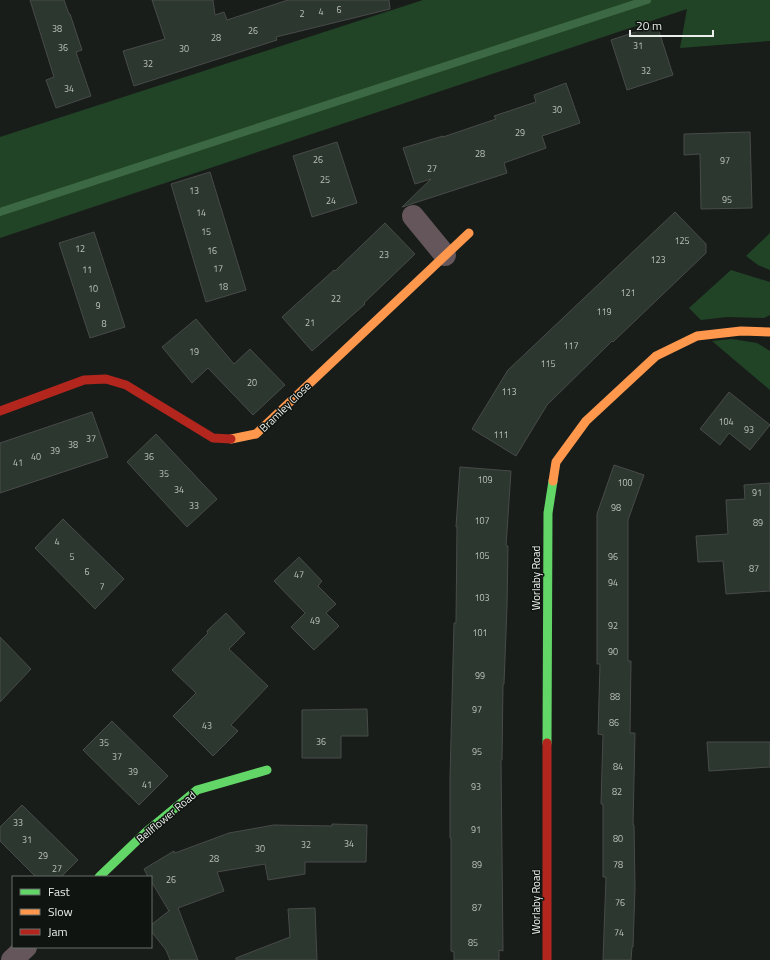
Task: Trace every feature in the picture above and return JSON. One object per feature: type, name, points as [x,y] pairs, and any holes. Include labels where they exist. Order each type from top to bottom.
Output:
[{"type":"street","points":[[413,216],[445,255]]},
{"type":"street","name":"Bramley Close","points":[[0,411],[84,380],[106,379],[126,385],[213,438],[234,440],[256,434],[469,233]]},
{"type":"street","name":"Worlaby Road","points":[[547,960],[548,513],[556,462],[586,421],[656,356],[697,336],[741,331],[770,332]]},
{"type":"street","name":"Bellflower Road","points":[[100,876],[146,832],[197,790],[267,770]]},
{"type":"street","points":[[12,960],[25,948]]},
{"type":"green space","points":[[423,0],[770,0],[770,41],[680,48],[687,9],[0,238],[0,137]]},
{"type":"green space","points":[[770,233],[770,270],[758,265],[746,256]]},
{"type":"green space","points":[[731,270],[770,282],[770,315],[764,318],[727,317],[701,320],[689,308]]},
{"type":"green space","points":[[732,339],[757,343],[770,351],[770,390],[712,341]]},
{"type":"building","points":[[30,0],[64,0],[82,50],[76,52],[91,96],[56,108],[46,80],[54,77]]},
{"type":"building","points":[[152,0],[213,0],[215,15],[224,12],[227,20],[288,0],[389,0],[390,9],[276,37],[277,40],[134,86],[123,51],[165,39]]},
{"type":"building","points":[[657,25],[673,75],[627,90],[611,40]]},
{"type":"building","points":[[566,83],[580,123],[542,136],[546,148],[504,163],[507,173],[402,207],[431,179],[415,184],[403,148],[443,137],[496,119],[494,116],[536,102],[534,95]]},
{"type":"building","points":[[750,132],[752,208],[701,209],[700,154],[684,155],[684,134]]},
{"type":"building","points":[[337,142],[357,203],[312,217],[293,156]]},
{"type":"building","points":[[210,172],[246,290],[206,302],[171,184]]},
{"type":"building","points":[[675,212],[706,244],[706,253],[613,342],[612,341],[547,405],[516,456],[472,429],[508,370]]},
{"type":"building","points":[[385,223],[415,254],[364,303],[365,304],[312,351],[282,317],[334,270],[335,271]]},
{"type":"building","points":[[94,232],[125,327],[90,338],[59,243]]},
{"type":"building","points":[[196,319],[234,364],[250,349],[285,385],[253,415],[208,368],[192,383],[162,347]]},
{"type":"building","points":[[729,392],[770,425],[750,450],[729,433],[720,445],[700,429]]},
{"type":"building","points":[[92,412],[108,457],[0,493],[0,443]]},
{"type":"building","points":[[156,434],[217,499],[187,527],[127,462]]},
{"type":"building","points":[[614,465],[644,475],[628,520],[628,661],[631,661],[630,733],[635,733],[633,825],[635,888],[633,947],[631,960],[603,960],[606,877],[603,877],[603,804],[601,804],[603,735],[598,734],[600,664],[597,664],[597,514]]},
{"type":"building","points":[[460,467],[511,471],[506,546],[508,546],[507,606],[501,760],[503,951],[499,950],[499,960],[454,960],[454,952],[451,951],[450,778],[454,623],[456,623],[456,527]]},
{"type":"building","points":[[770,483],[770,591],[726,594],[723,561],[698,562],[696,536],[728,534],[726,500],[745,499],[744,485]]},
{"type":"building","points":[[63,519],[124,579],[95,609],[35,548]]},
{"type":"building","points":[[299,557],[322,581],[318,586],[336,604],[326,613],[339,626],[314,650],[291,627],[305,613],[274,581]]},
{"type":"building","points":[[226,613],[245,633],[229,649],[268,686],[231,725],[238,731],[213,756],[173,716],[196,693],[172,670],[208,633],[207,631]]},
{"type":"building","points":[[0,637],[31,669],[0,702]]},
{"type":"building","points":[[367,709],[368,736],[341,736],[341,758],[302,758],[302,710]]},
{"type":"building","points":[[112,721],[168,776],[139,805],[83,750]]},
{"type":"building","points":[[707,742],[770,742],[770,767],[709,771]]},
{"type":"building","points":[[22,805],[78,860],[62,876],[35,876],[0,841],[0,827]]},
{"type":"building","points":[[274,825],[367,825],[366,862],[305,862],[305,874],[268,880],[265,864],[217,872],[224,891],[178,908],[198,960],[170,960],[166,950],[152,932],[152,924],[169,911],[152,883],[152,876],[148,876],[144,869],[174,851],[175,853],[229,833]]},
{"type":"building","points":[[315,908],[317,960],[236,960],[236,958],[290,937],[288,909]]},
{"type":"waterway","points":[[0,212],[647,0]]},
{"type":"traffic: fast","points":[[547,743],[548,513],[553,481]]},
{"type":"traffic: fast","points":[[100,876],[146,832],[197,790],[267,770]]},
{"type":"traffic: slow","points":[[231,439],[256,434],[469,233]]},
{"type":"traffic: slow","points":[[553,481],[556,462],[586,421],[656,356],[697,336],[741,331],[770,332]]},
{"type":"traffic: jam","points":[[0,411],[84,380],[106,379],[126,385],[213,438],[231,439]]},
{"type":"traffic: jam","points":[[547,743],[547,960]]}]
